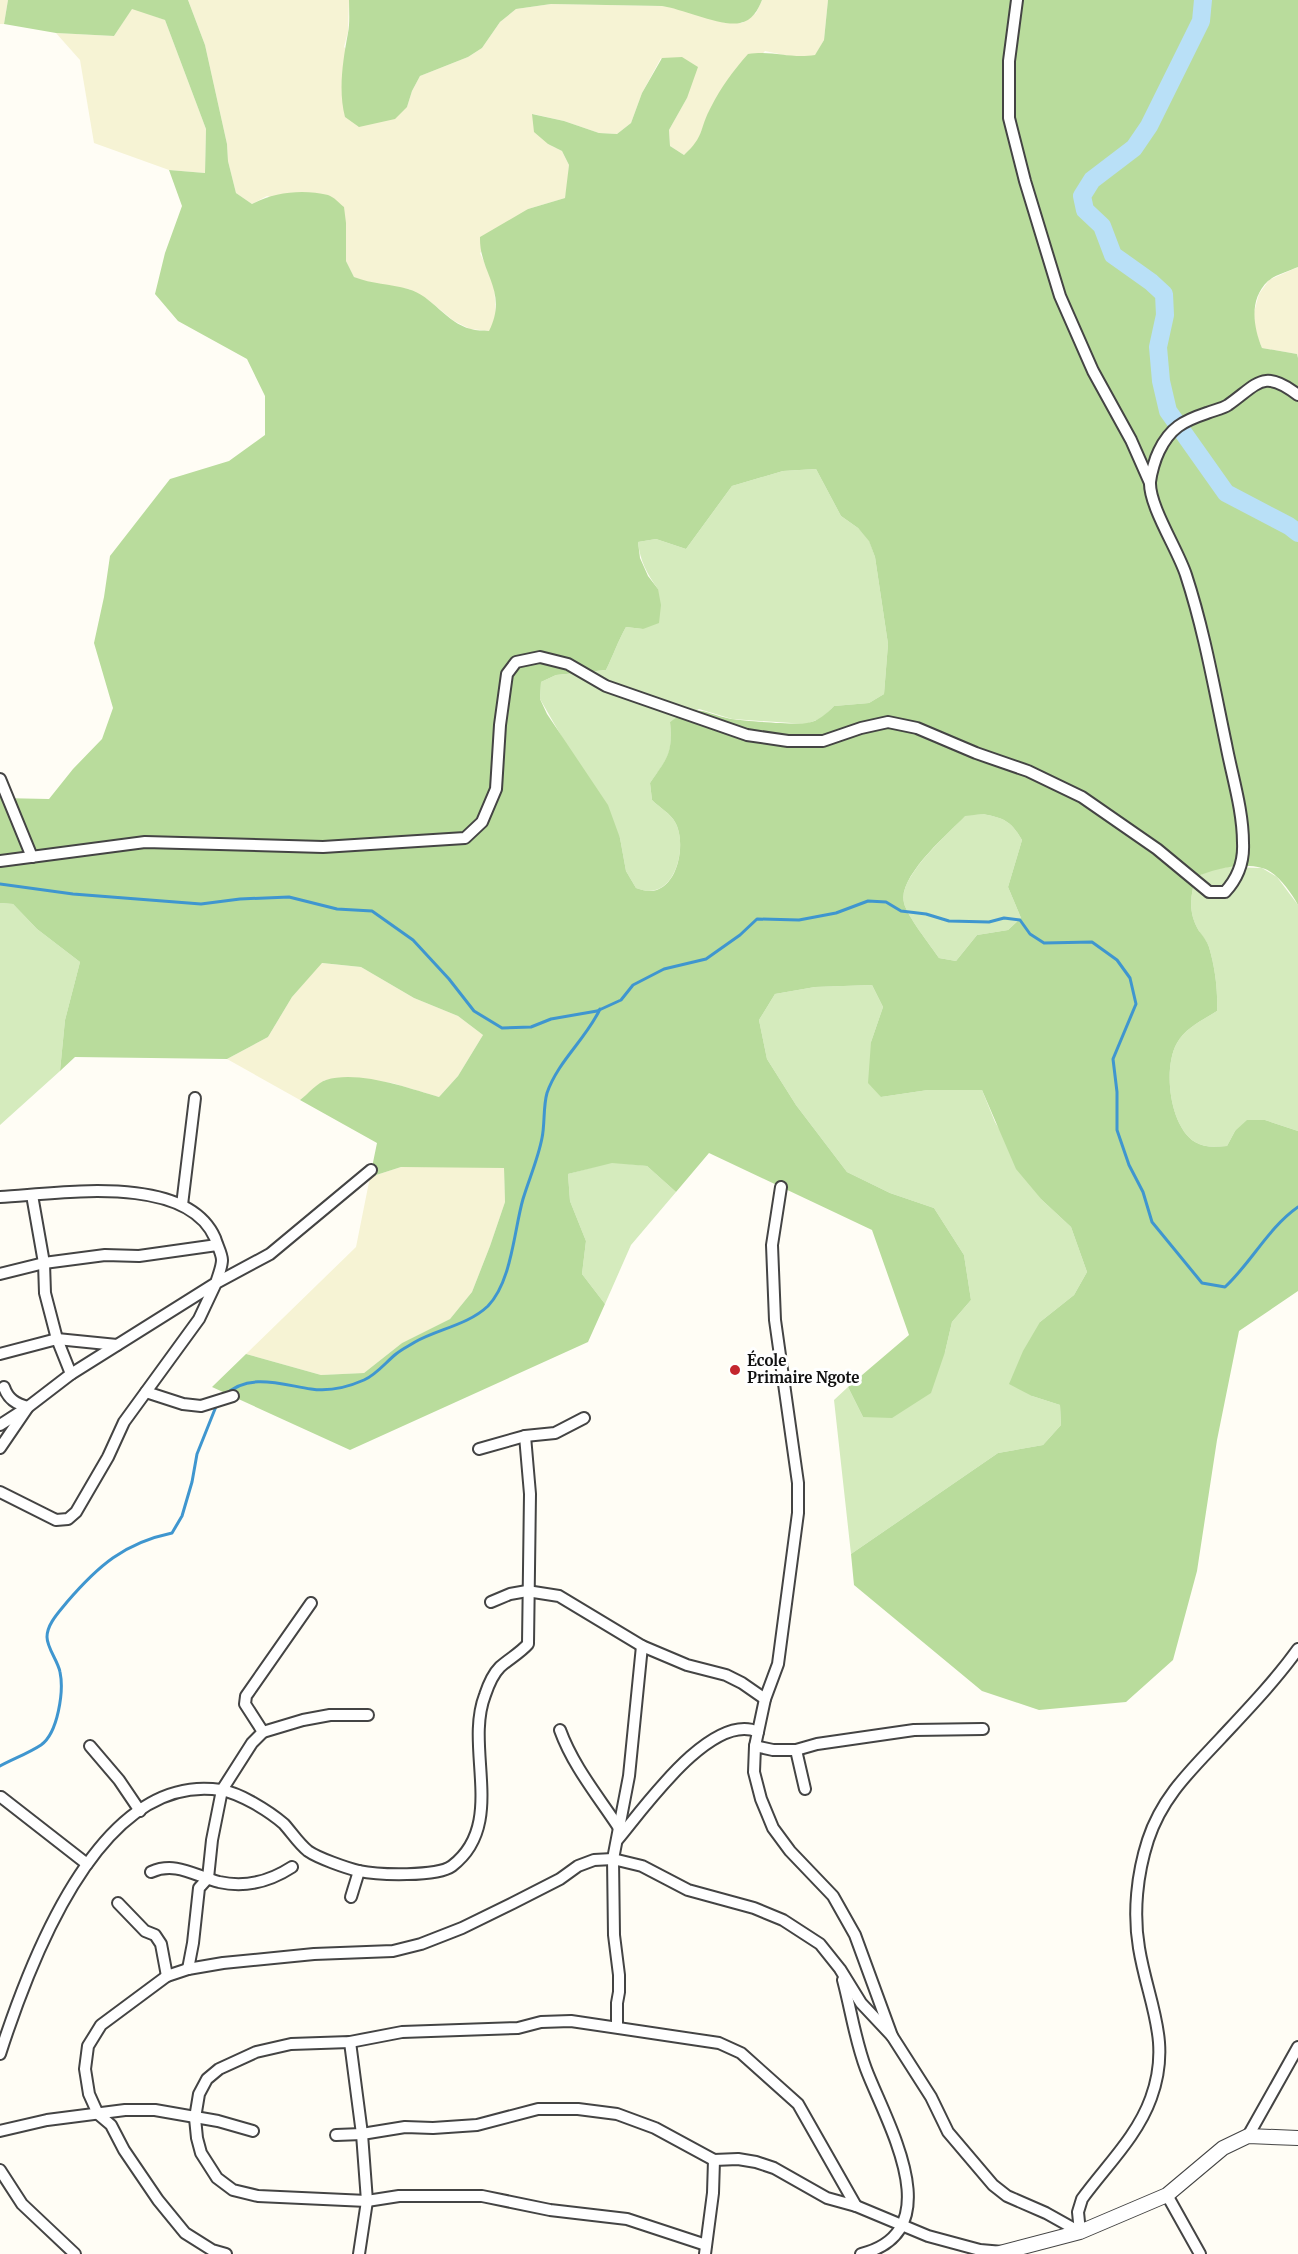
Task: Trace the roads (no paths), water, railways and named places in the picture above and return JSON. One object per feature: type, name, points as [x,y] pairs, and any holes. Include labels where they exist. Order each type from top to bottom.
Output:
[{"type":"street","points":[[0,861],[145,842],[323,848],[465,838],[482,822],[496,789],[500,725],[507,674],[516,662],[540,657],[568,664],[606,686],[747,735],[788,741],[823,741],[861,728],[888,722],[917,728],[976,753],[1028,771],[1082,797],[1157,849],[1209,892],[1226,892],[1236,881],[1242,864],[1243,843],[1239,806],[1205,642],[1185,573],[1154,502],[1150,483],[1131,440],[1093,371],[1060,296],[1025,181],[1009,118],[1009,61],[1017,0]]},
{"type":"street","points":[[1150,483],[1158,452],[1171,432],[1186,420],[1226,406],[1257,382],[1272,380],[1285,385],[1298,395]]},
{"type":"street","points":[[0,779],[32,857]]},
{"type":"street","points":[[182,1205],[195,1098]]},
{"type":"street","points":[[0,1425],[71,1374],[216,1283],[270,1254],[371,1170]]},
{"type":"street","points":[[781,1186],[772,1245],[775,1320],[798,1483],[798,1514],[778,1664],[765,1700],[755,1746],[754,1772],[773,1828],[790,1851],[833,1896],[855,1935],[892,2036]]},
{"type":"street","points":[[0,1197],[77,1191],[145,1194],[182,1205],[201,1220],[211,1231],[222,1260],[216,1283],[200,1318],[124,1422],[108,1456],[76,1512],[68,1519],[56,1520],[0,1492]]},
{"type":"street","points":[[32,1195],[44,1263],[45,1293],[57,1340],[71,1374]]},
{"type":"street","points":[[0,1274],[44,1263],[105,1255],[139,1256],[217,1245]]},
{"type":"street","points":[[0,1354],[57,1340],[117,1345]]},
{"type":"street","points":[[4,1387],[7,1395],[18,1405],[28,1407]]},
{"type":"street","points":[[146,1392],[183,1404],[201,1406],[233,1396]]},
{"type":"street","points":[[0,1448],[28,1407]]},
{"type":"street","points":[[479,1449],[525,1436],[555,1433],[584,1418]]},
{"type":"street","points":[[0,2054],[11,2020],[50,1930],[76,1878],[102,1844],[140,1811],[161,1797],[182,1790],[222,1790],[258,1805],[282,1823],[309,1852],[359,1871],[422,1874],[451,1867],[469,1850],[479,1827],[482,1784],[477,1740],[484,1696],[498,1669],[528,1644],[530,1494],[525,1436]]},
{"type":"street","points":[[491,1602],[510,1594],[527,1591],[559,1596],[642,1646],[687,1665],[726,1675],[742,1683],[765,1700]]},
{"type":"street","points":[[263,1732],[245,1704],[246,1696],[310,1603]]},
{"type":"street","points":[[617,2026],[619,1975],[614,1935],[613,1859],[629,1776],[642,1646]]},
{"type":"street","points":[[1080,2232],[1078,2212],[1082,2199],[1137,2126],[1151,2099],[1160,2067],[1156,2011],[1139,1947],[1136,1920],[1140,1872],[1148,1839],[1178,1783],[1260,1695],[1298,1649]]},
{"type":"street","points":[[188,1969],[199,1888],[208,1878],[212,1840],[222,1790],[252,1743],[263,1732],[303,1720],[330,1715],[368,1715]]},
{"type":"street","points":[[616,1842],[674,1773],[696,1751],[717,1737],[734,1730],[745,1728],[758,1732]]},
{"type":"street","points":[[755,1746],[773,1750],[796,1750],[817,1744],[914,1730],[983,1729]]},
{"type":"street","points":[[560,1730],[585,1779],[619,1828]]},
{"type":"street","points":[[90,1746],[119,1780],[140,1811]]},
{"type":"street","points":[[796,1750],[805,1789]]},
{"type":"street","points":[[1,1797],[87,1864]]},
{"type":"street","points":[[226,2254],[212,2250],[185,2233],[158,2200],[124,2150],[111,2125],[99,2114],[89,2094],[85,2069],[88,2046],[101,2025],[167,1976],[188,1969],[223,1962],[314,1954],[393,1951],[421,1944],[462,1928],[560,1879],[578,1866],[594,1860],[613,1859],[642,1866],[688,1890],[754,1908],[783,1920],[820,1944],[840,1969],[861,2003],[892,2036],[931,2097],[948,2132],[993,2185],[1007,2196],[1046,2213],[1080,2232]]},
{"type":"street","points":[[150,1872],[161,1868],[175,1868],[235,1884],[254,1884],[292,1868]]},
{"type":"street","points":[[351,1897],[359,1871]]},
{"type":"street","points":[[118,1903],[145,1930],[155,1935],[161,1944],[167,1976]]},
{"type":"street","points":[[840,1969],[854,2035],[866,2071],[891,2124],[907,2182],[908,2205],[902,2225],[889,2241],[871,2252],[861,2254]]},
{"type":"street","points":[[714,2160],[713,2193],[705,2250],[627,2219],[550,2210],[482,2196],[399,2196],[367,2201],[258,2196],[233,2190],[217,2178],[201,2153],[196,2138],[195,2118],[199,2094],[207,2079],[219,2069],[256,2052],[291,2044],[350,2042],[402,2032],[518,2028],[541,2022],[571,2020],[617,2026],[719,2043],[741,2053],[798,2104],[856,2206]]},
{"type":"street","points":[[350,2042],[362,2134],[367,2201],[359,2254]]},
{"type":"street","points":[[1248,2136],[1297,2052]]},
{"type":"street","points":[[336,2135],[362,2134],[405,2127],[477,2125],[538,2109],[578,2109],[617,2114],[655,2128],[714,2160],[738,2159],[756,2162],[774,2168],[826,2198],[856,2206],[928,2236],[980,2250],[1002,2253],[1080,2232],[1167,2195],[1223,2148],[1248,2136],[1298,2138]]},
{"type":"street","points":[[0,2131],[47,2120],[126,2110],[155,2110],[218,2121],[253,2131]]},
{"type":"street","points":[[0,2170],[22,2204],[75,2254]]},
{"type":"street","points":[[1167,2195],[1200,2254]]},
{"type":"waterway","points":[[1203,0],[1201,21],[1149,126],[1134,148],[1092,180],[1082,196],[1085,210],[1102,226],[1113,255],[1164,294],[1165,315],[1158,347],[1161,381],[1168,411],[1226,493],[1298,533]]},
{"type":"waterway","points":[[0,884],[73,894],[201,904],[240,899],[289,897],[337,909],[372,911],[413,940],[449,979],[474,1011],[502,1028],[531,1027],[551,1019],[597,1011],[621,1000],[633,985],[664,969],[706,959],[740,935],[757,919],[799,920],[836,913],[868,901],[886,902],[901,911],[926,914],[949,921],[989,922],[1004,918],[1020,920],[1030,934],[1044,943],[1092,942],[1117,960],[1130,978],[1136,1004],[1113,1059],[1117,1092],[1117,1130],[1129,1165],[1143,1192],[1152,1222],[1202,1283],[1225,1287],[1287,1215],[1298,1207]]},
{"type":"waterway","points":[[225,1395],[234,1388],[255,1382],[278,1383],[318,1390],[352,1385],[373,1375],[398,1352],[415,1342],[471,1318],[488,1306],[502,1283],[511,1255],[523,1199],[543,1133],[547,1093],[558,1071],[600,1009]]},
{"type":"waterway","points":[[0,1766],[41,1745],[56,1722],[61,1680],[59,1668],[47,1641],[51,1623],[78,1589],[113,1558],[140,1543],[172,1533],[182,1516],[197,1454],[217,1404]]},
{"type":"place","name":"École Primaire Ngote","points":[[735,1370]]}]
